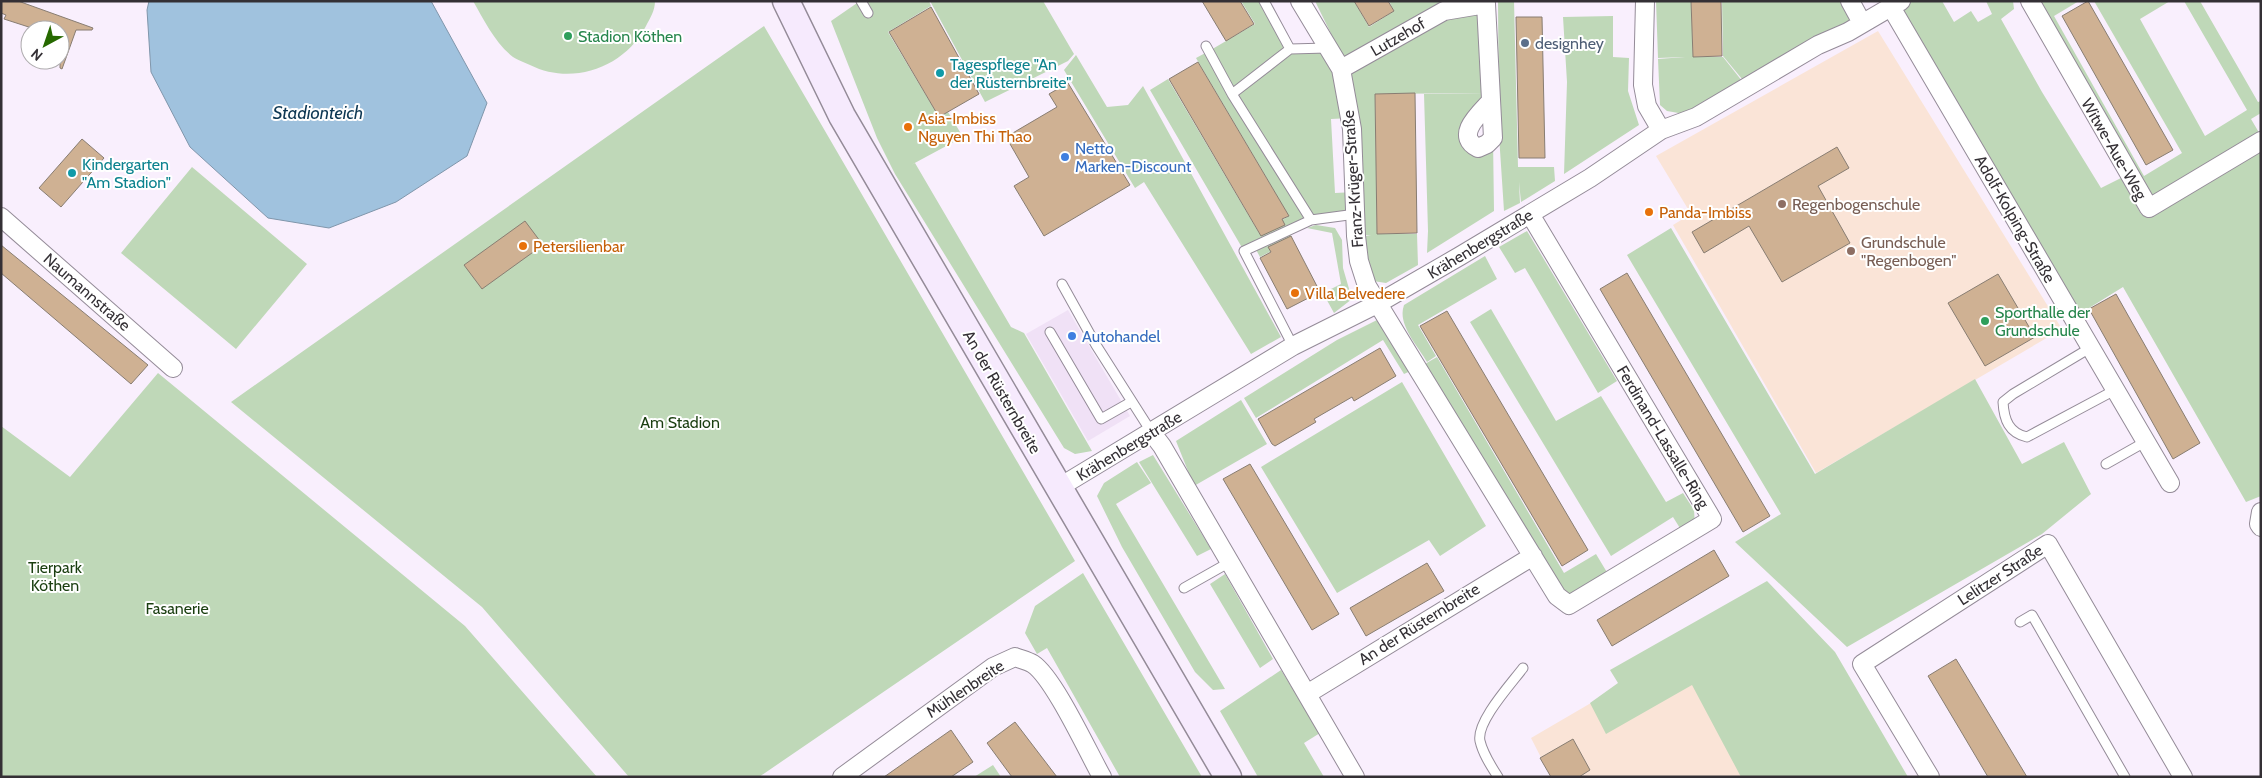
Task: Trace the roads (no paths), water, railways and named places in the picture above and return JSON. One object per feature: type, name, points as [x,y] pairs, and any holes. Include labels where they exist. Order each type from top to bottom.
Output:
[{"type":"main road","name":"An der Rüsternbreite","points":[[786,1],[842,116],[1228,777]]},
{"type":"street","name":"Franz-Krüger-Straße","points":[[1300,1],[1341,69],[1352,129],[1359,261],[1367,286],[1378,304]]},
{"type":"street","points":[[1645,1],[1643,85],[1647,106],[1661,130]]},
{"type":"street","points":[[1850,1],[1862,23]]},
{"type":"street","name":"Witwe-Aue-Weg","points":[[2030,1],[2148,208],[2261,141]]},
{"type":"street","name":"Lutzehof","points":[[1341,69],[1444,11],[1486,3],[1490,102]]},
{"type":"street","name":"Krähenbergstraße","points":[[1058,488],[1152,433],[1225,386],[1294,346],[1378,304],[1530,214],[1590,178],[1661,130],[1696,117],[1818,45],[1848,32],[1896,4]]},
{"type":"street","name":"Adolf-Kolping-Straße","points":[[1896,4],[2090,348],[2170,483]]},
{"type":"street","name":"Ferdinand-Lassalle-Ring","points":[[1378,304],[1557,596],[1569,605],[1712,519],[1530,214]]},
{"type":"street","name":"Naumannstraße","points":[[1,217],[173,368]]},
{"type":"street","points":[[1152,433],[1162,446],[1355,777]]},
{"type":"street","points":[[2261,512],[2259,524],[2261,527]]},
{"type":"street","name":"Lelitzer Straße","points":[[1930,777],[1862,664],[2048,544],[2183,777]]},
{"type":"street","name":"An der Rüsternbreite","points":[[1307,694],[1533,556]]},
{"type":"street","name":"Mühlenbreite","points":[[842,777],[993,667],[1015,657],[1032,664],[1041,672],[1053,689],[1102,777]]},
{"type":"lane","points":[[861,1],[868,13]]},
{"type":"lane","points":[[1264,1],[1290,49]]},
{"type":"lane","points":[[1206,46],[1232,94],[1311,220]]},
{"type":"lane","points":[[1232,94],[1290,49],[1327,48]]},
{"type":"lane","points":[[1294,346],[1244,251],[1311,220],[1356,214]]},
{"type":"lane","points":[[1062,284],[1131,402],[1152,433]]},
{"type":"lane","points":[[1050,332],[1101,419],[1131,402]]},
{"type":"lane","points":[[2090,348],[2013,394],[2003,402],[2004,417],[2010,428],[2019,435],[2028,437],[2115,390]]},
{"type":"lane","points":[[2106,464],[2145,442]]},
{"type":"lane","points":[[1184,588],[1230,562]]},
{"type":"lane","points":[[2020,622],[2032,615],[2125,777]]},
{"type":"lane","points":[[1498,777],[1485,755],[1480,740],[1482,723],[1523,668]]},
{"type":"water","name":"Stadionteich","points":[[149,1],[431,1],[487,103],[467,156],[396,202],[329,228],[268,218],[190,147],[151,72],[147,10]]},
{"type":"place","name":"Stadion Köthen","points":[[568,36]]},
{"type":"place","name":"designhey","points":[[1525,43]]},
{"type":"place","name":"Tagespflege \"An der Rüsternbreite\"","points":[[940,73]]},
{"type":"place","name":"Asia-Imbiss Nguyen Thi Thao","points":[[908,127]]},
{"type":"place","name":"Netto Marken-Discount","points":[[1065,157]]},
{"type":"place","name":"Kindergarten \"Am Stadion\"","points":[[72,173]]},
{"type":"place","name":"Regenbogenschule","points":[[1782,204]]},
{"type":"place","name":"Panda-Imbiss","points":[[1649,212]]},
{"type":"place","name":"Petersilienbar","points":[[523,246]]},
{"type":"place","name":"Grundschule \"Regenbogen\"","points":[[1851,251]]},
{"type":"place","name":"Villa Belvedere","points":[[1295,293]]},
{"type":"place","name":"Sporthalle der Grundschule","points":[[1985,321]]},
{"type":"place","name":"Autohandel","points":[[1072,336]]},
{"type":"park label","name":"Am Stadion","points":[[680,422]]},
{"type":"park label","name":"Tierpark Köthen","points":[[55,576]]},
{"type":"park label","name":"Fasanerie","points":[[177,608]]}]
